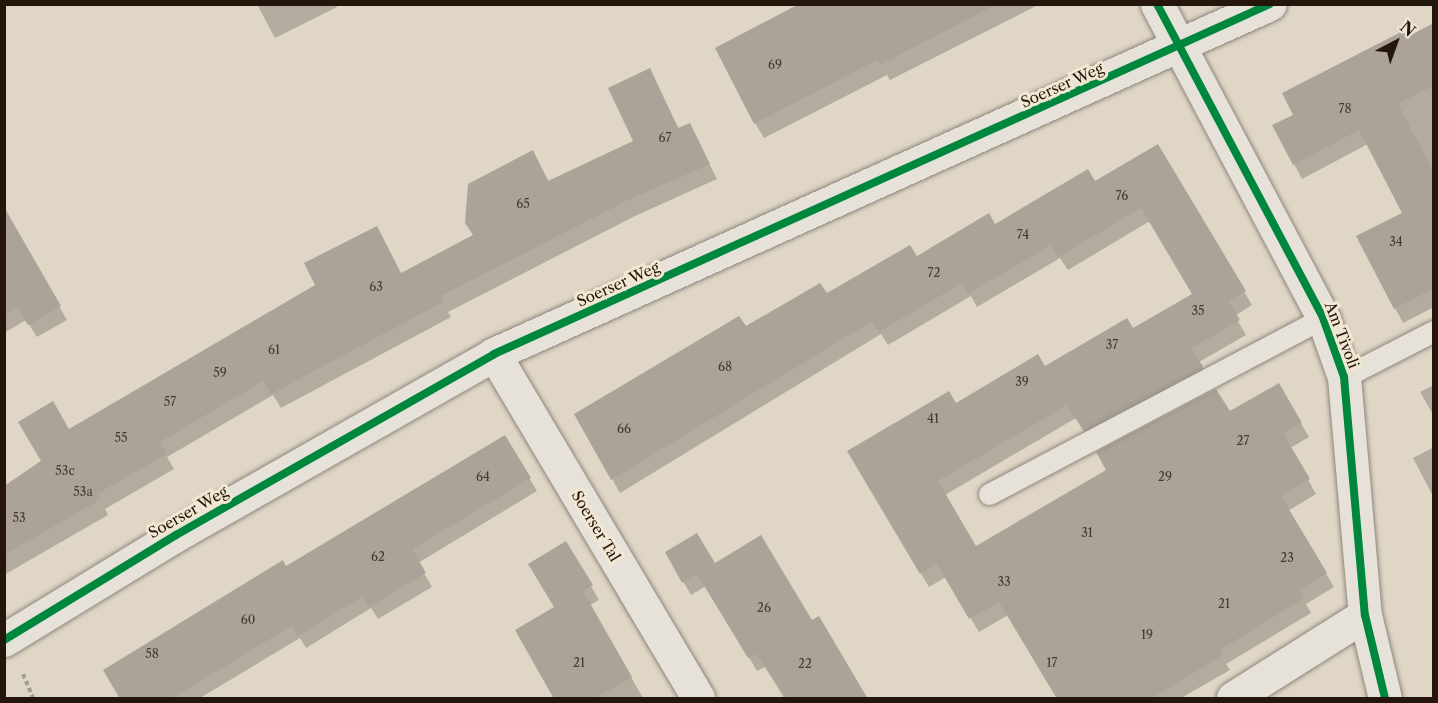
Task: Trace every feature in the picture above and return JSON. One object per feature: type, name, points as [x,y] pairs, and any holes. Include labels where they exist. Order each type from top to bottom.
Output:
[{"type":"street","name":"Am Tivoli","points":[[1157,4],[1323,318],[1344,377],[1365,615],[1385,699]]},
{"type":"street","name":"Soerser Weg","points":[[4,640],[176,535],[494,354],[1180,47],[1270,4]]},
{"type":"street","name":"Soerser Tal","points":[[494,354],[698,699]]},
{"type":"street","points":[[1233,699],[1365,615]]},
{"type":"lane","name":"Am Tivoli","points":[[989,494],[1323,318]]},
{"type":"lane","name":"Am Tivoli","points":[[1344,377],[1434,331]]},
{"type":"building","points":[[799,4],[997,4],[880,65],[877,60],[754,124],[715,48]]},
{"type":"building","points":[[1434,23],[1434,85],[1398,104],[1434,173],[1434,288],[1394,309],[1356,236],[1402,213],[1359,130],[1293,165],[1272,125],[1293,115],[1282,93],[1403,31],[1407,37]]},
{"type":"building","points":[[650,68],[678,128],[690,123],[710,164],[626,201],[441,296],[443,302],[271,394],[263,381],[160,442],[167,454],[97,494],[101,499],[4,555],[4,486],[41,461],[18,422],[53,401],[69,429],[315,285],[304,263],[377,226],[401,273],[473,235],[465,223],[468,184],[533,150],[548,181],[633,141],[608,88]]},
{"type":"building","points":[[1158,144],[1246,291],[1228,301],[1240,320],[1192,348],[1203,367],[1083,430],[1067,405],[938,481],[976,546],[1106,470],[1096,452],[1216,389],[1230,411],[1279,383],[1302,423],[1283,433],[1310,479],[1281,496],[1327,573],[1299,590],[1304,598],[1220,650],[1223,655],[1150,699],[1057,699],[999,602],[969,619],[937,564],[920,574],[847,451],[949,391],[956,403],[1038,354],[1045,366],[1127,318],[1133,328],[1192,294],[1141,208],[1058,257],[1051,245],[968,294],[962,283],[879,332],[872,321],[611,480],[574,414],[739,316],[746,326],[820,283],[827,293],[910,245],[917,256],[989,213],[995,224],[1088,169],[1095,181]]},
{"type":"building","points":[[4,207],[61,306],[28,325],[17,308],[4,315]]},
{"type":"building","points":[[505,435],[531,478],[412,549],[426,573],[369,607],[363,596],[298,636],[291,626],[171,699],[120,699],[103,670],[283,560],[286,566]]},
{"type":"building","points":[[697,533],[715,563],[682,583],[665,552]]},
{"type":"building","points":[[761,535],[812,620],[819,616],[868,699],[788,699],[756,654],[748,658],[697,574]]},
{"type":"building","points":[[566,541],[593,585],[583,591],[632,677],[593,699],[554,699],[515,630],[554,607],[528,564]]},
{"type":"cycle path","points":[[1157,4],[1323,318],[1344,377],[1365,615],[1385,698]]},
{"type":"cycle path","points":[[4,640],[176,535],[494,354],[1270,4]]}]
